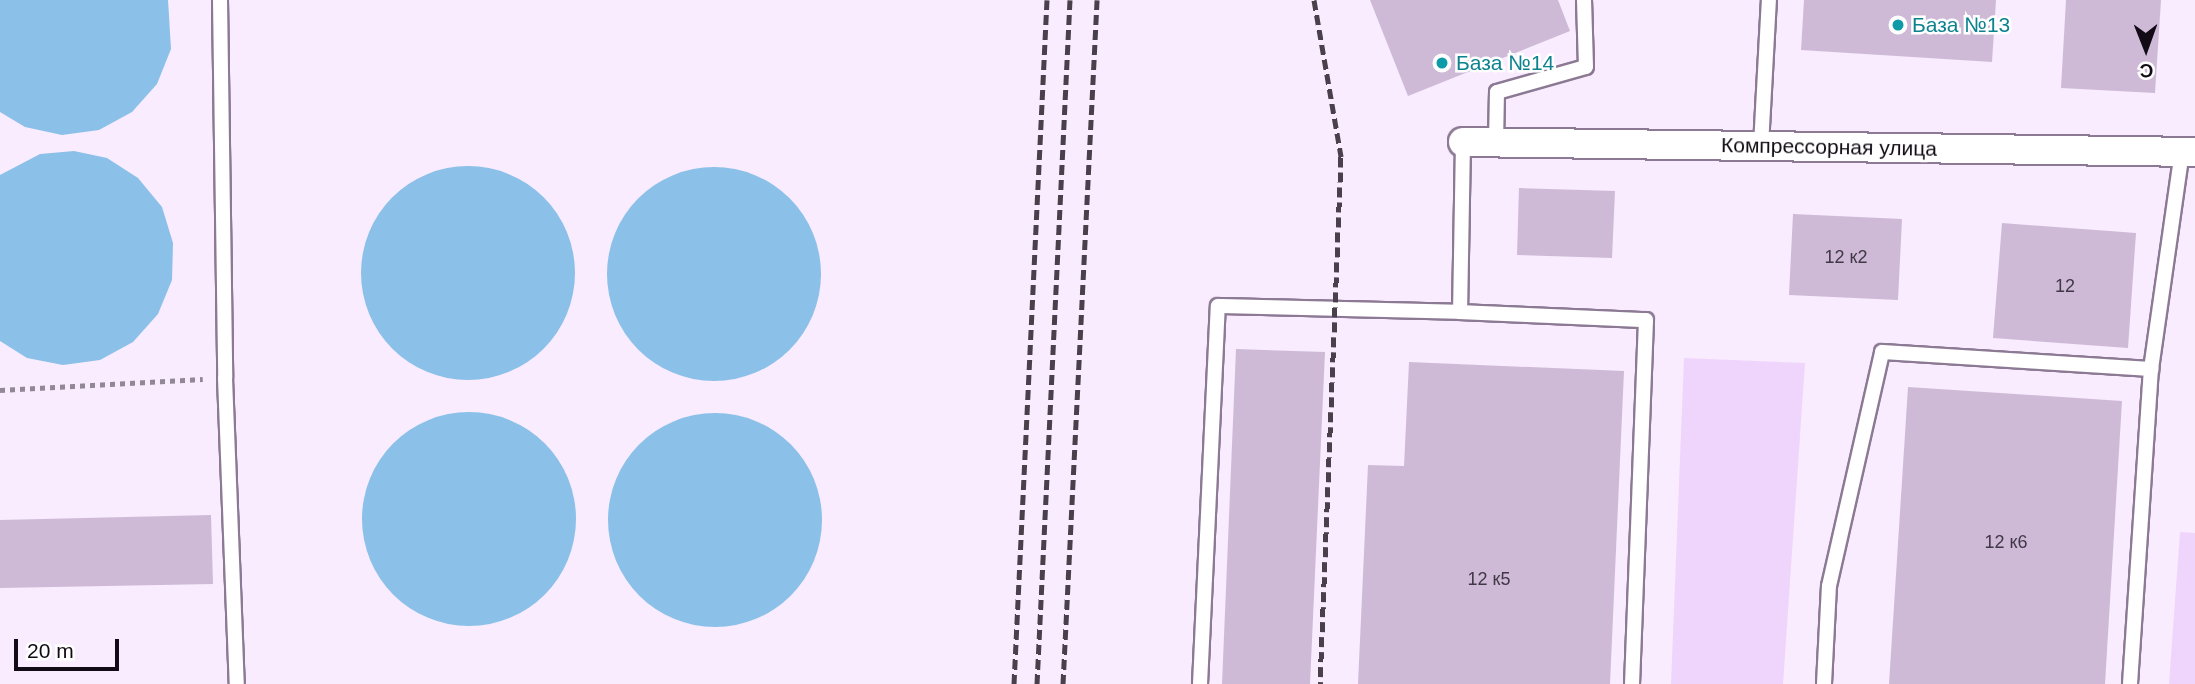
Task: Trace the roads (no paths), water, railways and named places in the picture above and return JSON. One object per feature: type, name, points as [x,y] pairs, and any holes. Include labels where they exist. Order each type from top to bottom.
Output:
[{"type":"street","name":"Компрессорная улица","points":[[1463,142],[2189,152]]},
{"type":"lane","points":[[220,0],[225,378],[237,684]]},
{"type":"lane","points":[[1496,143],[1497,92],[1586,66],[1584,0]]},
{"type":"lane","points":[[1761,146],[1769,0]]},
{"type":"lane","points":[[1460,312],[1463,142]]},
{"type":"lane","points":[[2130,684],[2151,369],[2189,152]]},
{"type":"lane","points":[[1200,684],[1218,306],[1646,320],[1632,684]]},
{"type":"lane","points":[[1824,684],[1829,586],[1882,352],[2151,369]]},
{"type":"water","points":[[0,0],[168,0],[171,49],[157,84],[132,112],[99,130],[62,135],[25,127],[0,112]]},
{"type":"water","points":[[74,151],[107,158],[138,178],[162,207],[173,243],[172,280],[158,314],[133,342],[100,360],[63,365],[27,358],[0,341],[0,175],[40,154]]},
{"type":"water","points":[[468,166],[489,168],[509,175],[527,184],[543,198],[557,214],[566,232],[573,252],[573,294],[566,314],[557,332],[543,348],[527,362],[509,371],[489,378],[468,380],[447,378],[427,371],[409,362],[393,348],[379,332],[370,314],[363,294],[361,273],[363,252],[370,232],[379,214],[393,198],[409,184],[427,175],[447,168]]},
{"type":"water","points":[[714,167],[755,175],[773,185],[789,199],[803,215],[813,233],[821,274],[813,315],[803,333],[789,349],[773,363],[755,373],[714,381],[673,373],[655,363],[639,349],[625,333],[615,315],[607,274],[615,233],[625,215],[639,199],[655,185],[673,175]]},
{"type":"water","points":[[469,412],[510,421],[528,430],[544,444],[558,460],[567,478],[576,519],[567,560],[558,578],[544,594],[528,608],[510,617],[469,626],[428,617],[410,608],[394,594],[380,578],[371,560],[362,519],[371,478],[380,460],[394,444],[410,430],[428,421]]},
{"type":"water","points":[[715,413],[736,415],[756,422],[774,431],[790,445],[804,461],[813,479],[820,499],[820,541],[813,561],[804,579],[790,595],[774,609],[756,618],[736,625],[715,627],[694,625],[674,618],[656,609],[640,595],[626,579],[617,561],[610,541],[608,520],[610,499],[617,479],[626,461],[640,445],[656,431],[674,422],[694,415]]},
{"type":"railway","points":[[1014,684],[1047,0]]},
{"type":"railway","points":[[1037,684],[1070,0]]},
{"type":"railway","points":[[1063,684],[1097,0]]},
{"type":"railway","points":[[1314,0],[1341,157],[1320,684]]},
{"type":"place","name":"База №13","points":[[1898,25]]},
{"type":"place","name":"База №14","points":[[1442,63]]}]
